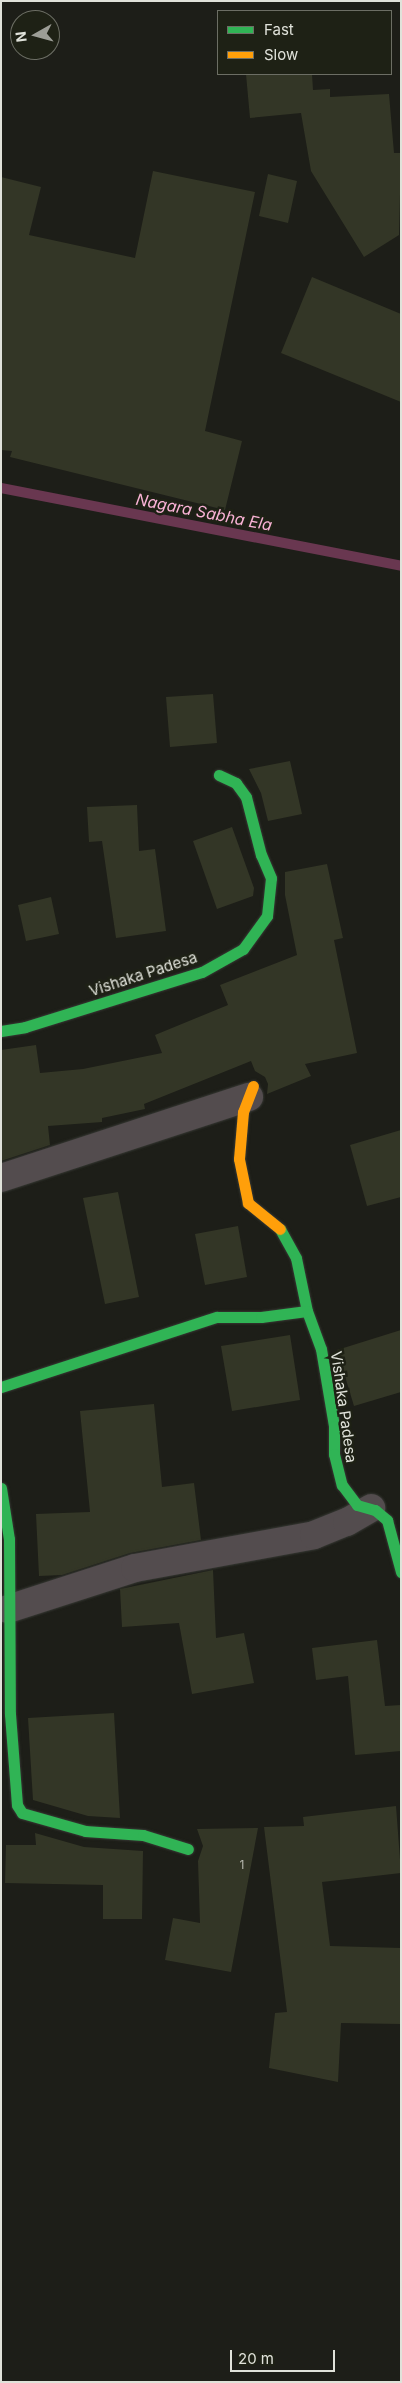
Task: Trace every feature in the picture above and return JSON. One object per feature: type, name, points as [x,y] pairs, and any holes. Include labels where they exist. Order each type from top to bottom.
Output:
[{"type":"street","name":"Vishaka Padesa","points":[[1,1031],[25,1027],[202,972],[243,949],[267,916],[271,878],[261,855],[246,798],[236,783],[219,774]]},
{"type":"street","name":"Vishaka Padesa","points":[[251,1092],[244,1112],[239,1159],[248,1203],[282,1231],[290,1245],[301,1273],[306,1311],[320,1349],[334,1426],[334,1454],[342,1485],[357,1505],[371,1508],[387,1520],[390,1539],[401,1572]]},
{"type":"street","points":[[1,1178],[251,1092]]},
{"type":"street","points":[[1,1387],[217,1317],[261,1317],[306,1311]]},
{"type":"street","points":[[1,1488],[10,1539],[8,1609],[13,1758],[17,1805],[22,1814],[85,1831],[143,1835],[188,1849]]},
{"type":"street","points":[[8,1609],[135,1568],[314,1535],[347,1522],[371,1508]]},
{"type":"building","points":[[246,75],[312,75],[313,90],[330,89],[330,97],[389,94],[394,153],[401,153],[399,235],[364,257],[311,171],[301,113],[250,118]]},
{"type":"building","points":[[153,171],[255,192],[205,431],[242,441],[225,510],[10,457],[12,451],[1,450],[1,177],[41,187],[29,235],[135,258]]},
{"type":"building","points":[[268,174],[297,181],[288,223],[259,216]]},
{"type":"building","points":[[312,277],[401,314],[401,402],[281,353]]},
{"type":"building","points":[[213,694],[217,743],[170,747],[166,697]]},
{"type":"building","points":[[290,761],[302,814],[268,821],[261,793],[249,769]]},
{"type":"building","points":[[137,805],[139,851],[155,849],[166,931],[116,938],[102,841],[89,842],[87,807]]},
{"type":"building","points":[[232,827],[254,888],[253,896],[217,909],[193,841]]},
{"type":"building","points":[[327,864],[343,938],[334,940],[357,1053],[305,1064],[311,1076],[267,1094],[268,1084],[265,1077],[255,1071],[251,1061],[144,1104],[145,1109],[102,1118],[102,1122],[48,1126],[50,1145],[1,1161],[1,1050],[36,1045],[40,1073],[83,1069],[162,1053],[155,1035],[228,1005],[220,985],[297,955],[285,895],[285,872]]},
{"type":"building","points":[[51,897],[59,934],[26,941],[18,905]]},
{"type":"building","points":[[401,1130],[401,1197],[367,1206],[350,1145]]},
{"type":"building","points":[[118,1192],[139,1297],[105,1304],[83,1198]]},
{"type":"building","points":[[238,1226],[247,1277],[205,1285],[195,1234]]},
{"type":"building","points":[[401,1330],[401,1392],[354,1406],[337,1350]]},
{"type":"building","points":[[290,1335],[300,1400],[232,1411],[221,1346]]},
{"type":"building","points":[[154,1404],[162,1487],[194,1483],[201,1540],[130,1553],[62,1575],[39,1576],[36,1514],[90,1512],[80,1411]]},
{"type":"building","points":[[213,1570],[216,1638],[244,1633],[254,1683],[192,1694],[179,1623],[122,1627],[120,1589]]},
{"type":"building","points":[[377,1640],[385,1706],[401,1705],[401,1751],[355,1755],[348,1676],[316,1680],[312,1648]]},
{"type":"building","points":[[114,1713],[120,1818],[88,1816],[33,1800],[28,1718]]},
{"type":"building","points":[[396,1806],[401,1873],[322,1882],[330,1946],[401,1948],[401,2024],[341,2023],[338,2082],[269,2068],[275,2013],[287,2012],[264,1827],[304,1826],[303,1817]]},
{"type":"building","points":[[258,1828],[231,1972],[165,1960],[173,1918],[200,1923],[198,1861],[203,1846],[197,1829]]},
{"type":"building","points":[[35,1833],[84,1847],[143,1851],[142,1919],[103,1919],[103,1885],[5,1883],[6,1845],[36,1845]]},
{"type":"waterway","name":"Nagara Sabha Ela","points":[[1,488],[401,566]]},
{"type":"traffic: fast","points":[[1,1031],[25,1027],[202,972],[243,949],[267,916],[271,878],[261,855],[246,797],[236,783],[219,775]]},
{"type":"traffic: fast","points":[[280,1229],[296,1258],[307,1311],[321,1349],[334,1426],[334,1454],[342,1485],[357,1505],[375,1510],[387,1520],[401,1572]]},
{"type":"traffic: fast","points":[[1,1387],[217,1317],[261,1317],[307,1311]]},
{"type":"traffic: fast","points":[[1,1488],[9,1539],[10,1714],[17,1805],[22,1813],[85,1831],[143,1835],[188,1849]]},
{"type":"traffic: slow","points":[[253,1086],[243,1112],[239,1159],[248,1203],[280,1229]]}]
